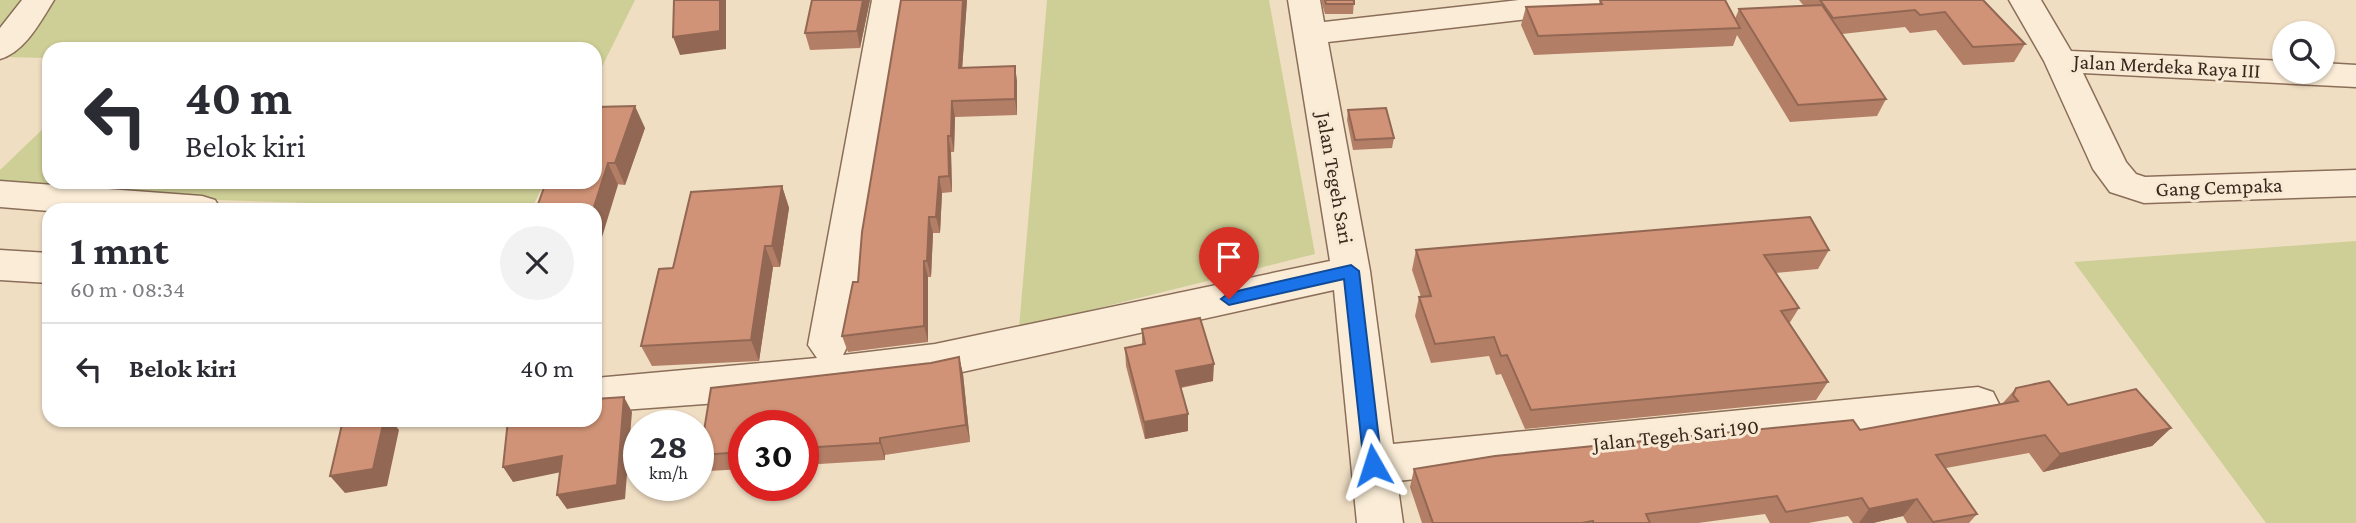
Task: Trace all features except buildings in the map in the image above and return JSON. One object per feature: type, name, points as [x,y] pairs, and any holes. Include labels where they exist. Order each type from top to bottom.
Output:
[{"type":"street","points":[[0,48],[27,18],[38,0]]},
{"type":"street","points":[[828,345],[888,0]]},
{"type":"street","name":"Gang Cempaka","points":[[2025,0],[2061,61],[2111,169],[2132,187],[2144,190],[2356,183]]},
{"type":"street","points":[[1307,17],[1671,3]]},
{"type":"street","name":"Jalan Tegeh Sari","points":[[1307,17],[1351,271],[1380,523]]},
{"type":"street","name":"Jalan Merdeka Raya III","points":[[2061,61],[2356,76]]},
{"type":"street","points":[[0,194],[114,203]]},
{"type":"street","points":[[0,265],[42,268]]},
{"type":"street","points":[[602,394],[718,386],[935,361],[1351,271]]},
{"type":"street","name":"Jalan Tegeh Sari 190","points":[[1373,465],[1978,404]]},
{"type":"green space","points":[[0,0],[635,0],[602,67],[602,42],[42,42],[42,58],[0,57]]},
{"type":"green space","points":[[1047,0],[1269,0],[1315,254],[1019,328]]},
{"type":"green space","points":[[42,130],[42,189],[542,189],[534,203],[312,203],[0,193],[0,170]]},
{"type":"green space","points":[[2356,241],[2356,523],[2266,523],[2074,262]]},
{"type":"route","points":[[1229,299],[1351,271],[1373,465]]}]
